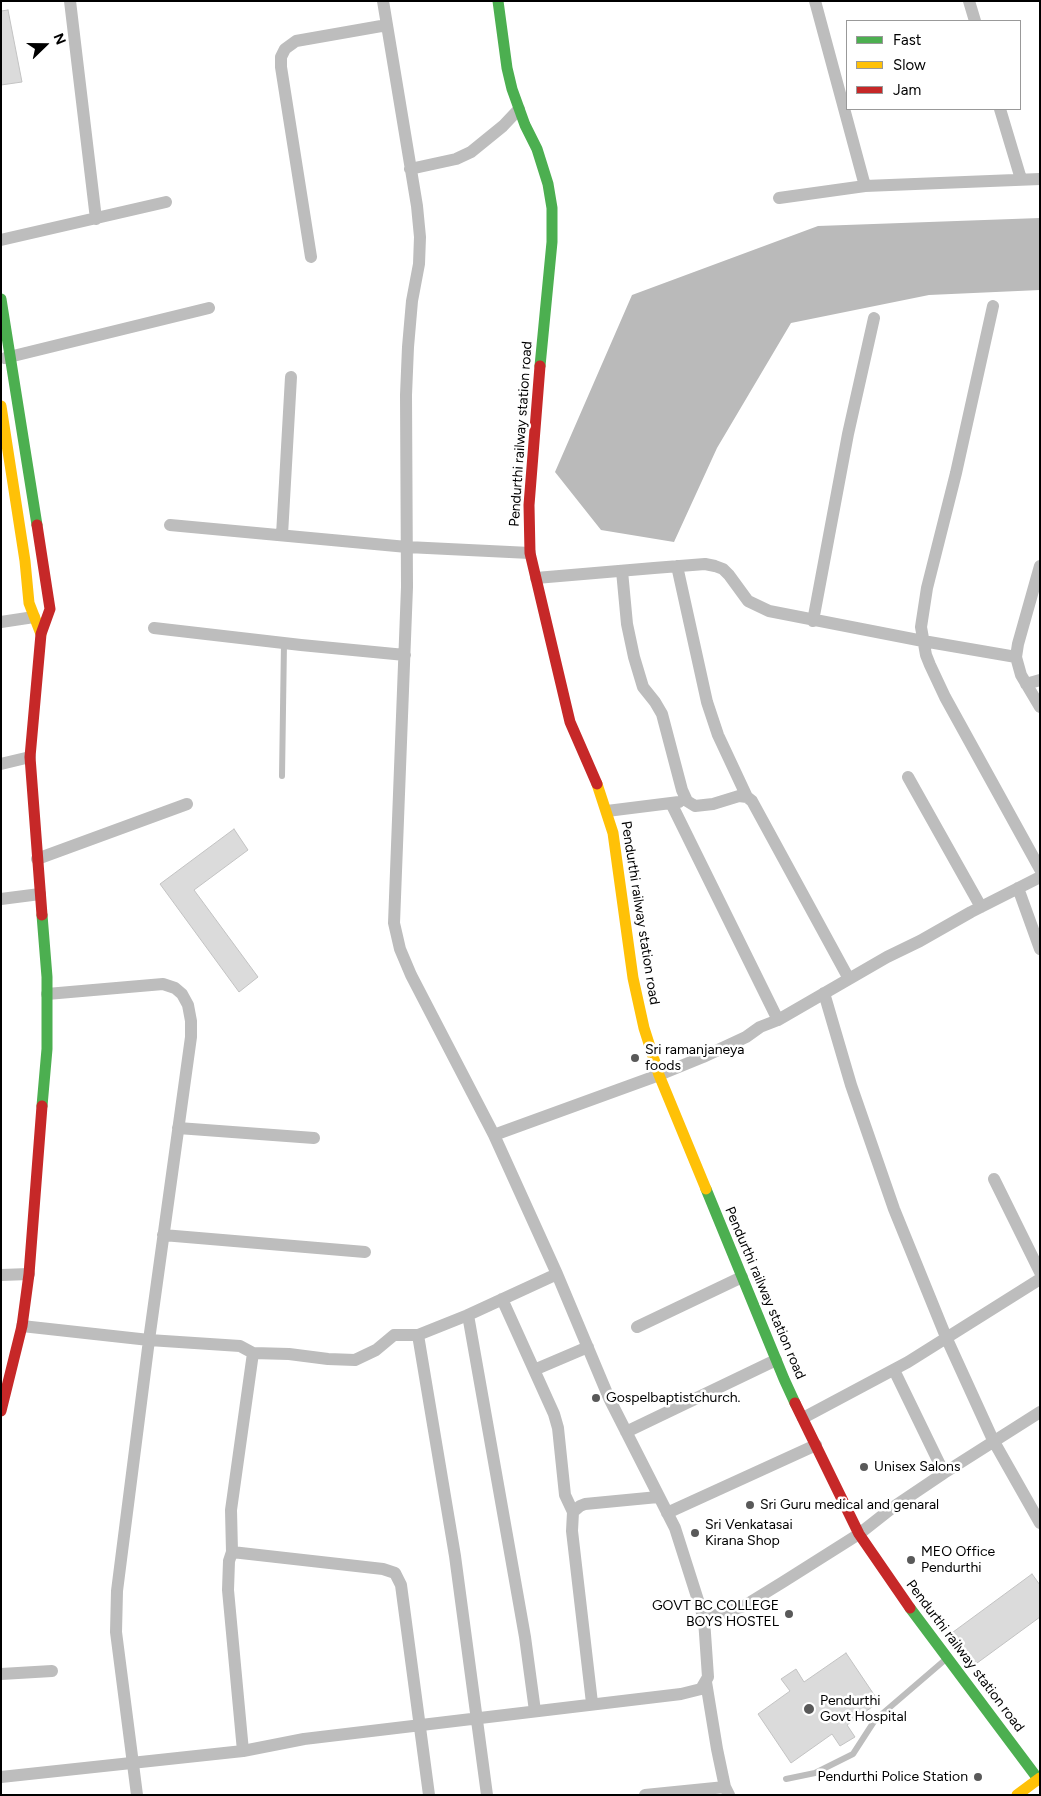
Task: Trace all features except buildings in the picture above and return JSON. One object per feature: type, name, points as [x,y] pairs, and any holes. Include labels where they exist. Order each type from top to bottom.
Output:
[{"type":"street","points":[[70,1],[96,219]]},
{"type":"street","points":[[383,1],[420,238],[419,264],[412,301],[406,395],[407,547],[405,655],[394,923],[400,948],[411,975],[494,1135],[557,1274],[609,1398],[675,1528],[704,1619],[708,1668],[706,1682],[727,1791],[645,1795]]},
{"type":"street","name":"Pendurthi railway station road","points":[[498,1],[507,68],[519,109],[537,149],[548,184],[552,208],[552,242],[536,401],[529,505],[530,553],[570,722],[593,773],[607,812],[617,858],[633,978],[644,1028],[659,1075],[784,1379],[859,1534],[908,1606],[1039,1779]]},
{"type":"street","points":[[815,1],[866,186]]},
{"type":"street","points":[[969,1],[975,20]]},
{"type":"street","points":[[311,257],[281,57],[285,49],[296,41],[387,25]]},
{"type":"street","points":[[410,168],[456,159],[471,152],[503,126],[519,109]]},
{"type":"street","points":[[1000,110],[1021,179]]},
{"type":"street","points":[[779,198],[866,186],[1040,179]]},
{"type":"street","points":[[1,240],[166,202]]},
{"type":"street","points":[[1,299],[6,357],[50,609],[41,634],[30,757],[47,994],[47,1049],[29,1274],[22,1326],[1,1411]]},
{"type":"street","points":[[993,306],[958,464],[927,588],[921,627],[926,655],[946,697],[1040,868]]},
{"type":"street","points":[[6,357],[208,308]]},
{"type":"street","points":[[813,621],[848,434],[874,318]]},
{"type":"street","points":[[282,535],[291,377]]},
{"type":"street","points":[[1,406],[25,561],[29,603],[41,634]]},
{"type":"street","points":[[170,525],[407,547],[530,553]]},
{"type":"street","points":[[536,578],[706,564],[723,569],[748,601],[757,607],[770,611],[813,621],[1016,657]]},
{"type":"street","points":[[677,566],[707,702],[718,735],[747,797],[756,806],[849,979]]},
{"type":"street","points":[[1040,566],[1016,657],[1021,674],[1040,707]]},
{"type":"street","points":[[622,571],[634,657],[643,687],[662,714],[682,790],[687,801],[695,806],[701,806],[739,796],[747,797]]},
{"type":"street","points":[[1,622],[34,617]]},
{"type":"street","points":[[154,628],[405,655]]},
{"type":"street","points":[[1026,684],[1040,680]]},
{"type":"street","points":[[1,764],[30,757]]},
{"type":"street","points":[[908,777],[982,907]]},
{"type":"street","points":[[607,812],[687,801]]},
{"type":"street","points":[[671,803],[778,1020]]},
{"type":"street","points":[[37,859],[188,804]]},
{"type":"street","points":[[494,1135],[659,1075],[746,1037],[760,1027],[778,1020],[886,957],[1040,877]]},
{"type":"street","points":[[1018,888],[1040,949]]},
{"type":"street","points":[[1,899],[40,894]]},
{"type":"street","points":[[47,994],[163,984],[176,988],[182,994],[188,1005],[191,1021],[191,1036],[117,1590],[116,1632],[137,1795]]},
{"type":"street","points":[[824,993],[851,1085],[894,1209],[946,1337],[993,1440],[1040,1523]]},
{"type":"street","points":[[178,1128],[314,1138]]},
{"type":"street","points":[[994,1179],[1040,1272]]},
{"type":"street","points":[[163,1236],[365,1252]]},
{"type":"street","points":[[1,1275],[29,1274]]},
{"type":"street","points":[[22,1326],[149,1340],[240,1346],[253,1353],[355,1360],[376,1350],[394,1336],[418,1334],[468,1315],[557,1274]]},
{"type":"street","points":[[637,1327],[742,1277]]},
{"type":"street","points":[[803,1418],[894,1370],[1040,1279]]},
{"type":"street","points":[[502,1300],[554,1414],[558,1428],[565,1495],[573,1512],[572,1530],[592,1703]]},
{"type":"street","points":[[468,1315],[522,1618],[534,1711]]},
{"type":"street","points":[[418,1334],[455,1556],[487,1795]]},
{"type":"street","points":[[534,1370],[588,1347]]},
{"type":"street","points":[[243,1751],[228,1590],[229,1561],[232,1552],[231,1510],[253,1353]]},
{"type":"street","points":[[626,1432],[776,1360]]},
{"type":"street","points":[[894,1370],[944,1473]]},
{"type":"street","points":[[704,1619],[744,1606],[859,1534],[892,1508],[993,1440],[1040,1412]]},
{"type":"street","points":[[667,1513],[816,1445]]},
{"type":"street","points":[[573,1512],[586,1504],[658,1496]]},
{"type":"street","points":[[232,1552],[383,1569],[395,1573],[402,1586],[429,1795]]},
{"type":"street","points":[[1,1674],[52,1671]]},
{"type":"street","points":[[1,1777],[243,1751],[304,1739],[690,1692],[701,1689],[706,1682]]},
{"type":"street","points":[[1017,1795],[1039,1779]]},
{"type":"lane","points":[[282,776],[284,643]]},
{"type":"lane","points":[[786,1779],[815,1773],[853,1754],[875,1720],[947,1658]]},
{"type":"shaded area","points":[[1040,218],[1040,290],[929,295],[791,323],[717,448],[674,542],[601,530],[555,472],[632,295],[818,226]]},
{"type":"traffic: fast","points":[[498,1],[507,68],[512,89],[525,125],[537,149],[548,184],[552,208],[552,242],[540,366]]},
{"type":"traffic: fast","points":[[1,299],[37,525]]},
{"type":"traffic: fast","points":[[42,915],[47,977],[47,1049],[42,1106]]},
{"type":"traffic: fast","points":[[706,1189],[795,1403]]},
{"type":"traffic: fast","points":[[910,1608],[1038,1779]]},
{"type":"traffic: slow","points":[[1,406],[25,561],[29,603],[41,634]]},
{"type":"traffic: slow","points":[[597,784],[613,833],[633,978],[644,1028],[659,1075],[706,1189]]},
{"type":"traffic: slow","points":[[1017,1795],[1040,1778]]},
{"type":"traffic: jam","points":[[540,366],[529,505],[530,553],[570,722],[597,784]]},
{"type":"traffic: jam","points":[[37,525],[50,609],[41,634],[30,757],[42,915]]},
{"type":"traffic: jam","points":[[1,1411],[22,1326],[29,1274],[42,1106]]},
{"type":"traffic: jam","points":[[795,1403],[859,1534],[910,1608]]},
{"type":"place","name":"Sri ramanjaneya foods","points":[[635,1058]]},
{"type":"place","name":"Gospelbaptistchurch.","points":[[596,1398]]},
{"type":"place","name":"Unisex Salons","points":[[864,1467]]},
{"type":"place","name":"Sri Guru medical and genaral","points":[[750,1505]]},
{"type":"place","name":"Sri Venkatasai Kirana Shop","points":[[695,1533]]},
{"type":"place","name":"MEO Office Pendurthi","points":[[911,1560]]},
{"type":"place","name":"GOVT BC COLLEGE BOYS HOSTEL","points":[[789,1614]]},
{"type":"place","name":"Pendurthi Govt Hospital","points":[[809,1709]]},
{"type":"place","name":"Pendurthi Police Station","points":[[978,1777]]}]
